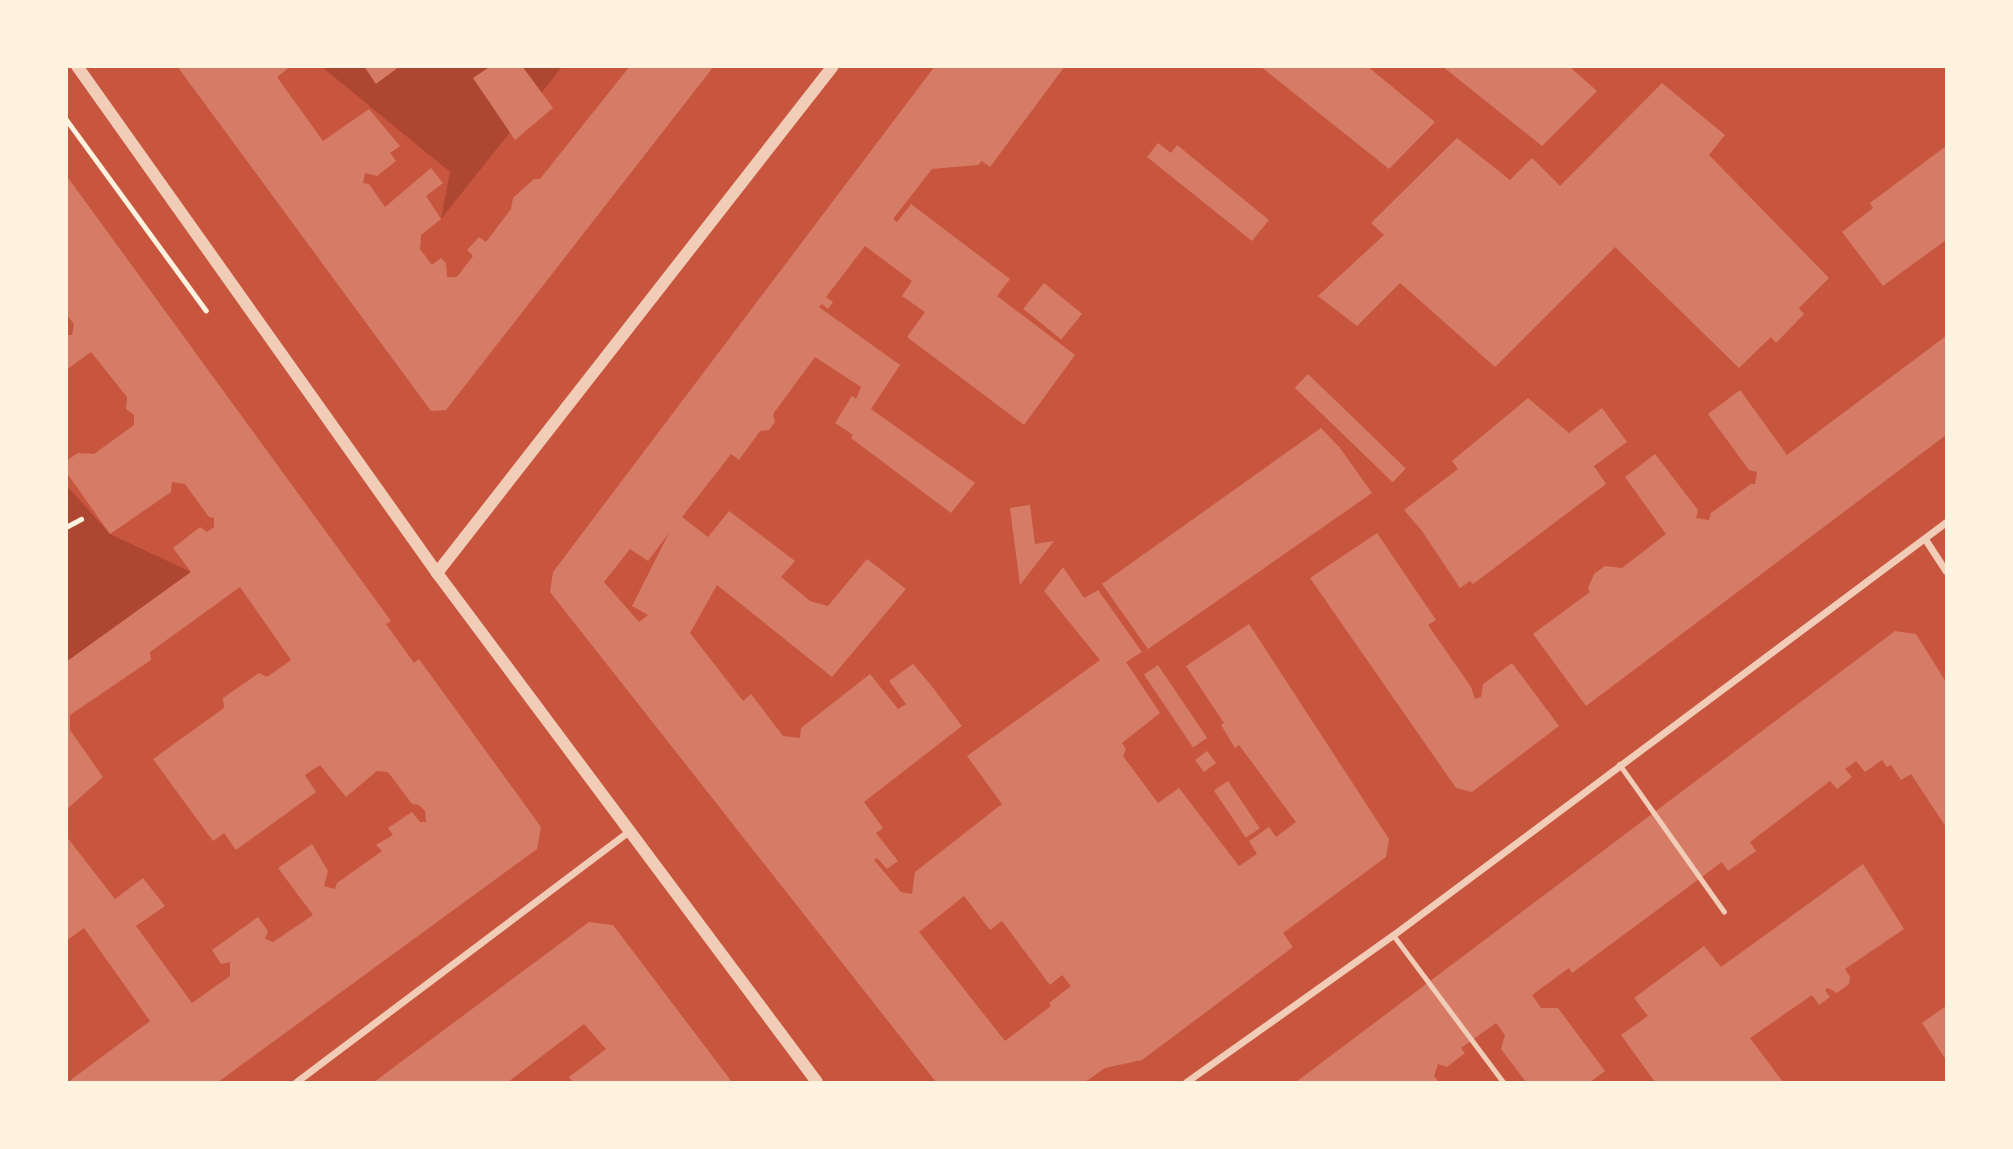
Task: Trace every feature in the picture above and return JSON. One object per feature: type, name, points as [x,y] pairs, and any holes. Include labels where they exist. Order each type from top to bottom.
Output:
[{"type":"street","points":[[77,66],[437,573],[817,1083]]},
{"type":"street","points":[[437,573],[833,66]]},
{"type":"street","points":[[1186,1083],[1393,935],[1947,522]]},
{"type":"street","points":[[1925,539],[1947,571]]},
{"type":"street","points":[[296,1083],[629,831]]},
{"type":"lane","points":[[1619,764],[1724,912]]},
{"type":"lane","points":[[1393,935],[1503,1083]]},
{"type":"path","points":[[66,527],[81,519]]},
{"type":"shaded area","points":[[322,67],[562,67],[441,219],[450,172]]},
{"type":"shaded area","points":[[66,485],[110,534],[191,572],[67,662]]},
{"type":"building","points":[[177,66],[291,66],[277,77],[323,141],[369,109],[400,146],[390,153],[396,161],[377,176],[365,173],[363,183],[369,184],[385,207],[431,168],[443,183],[426,196],[441,219],[421,235],[420,249],[432,265],[441,258],[446,263],[447,277],[457,277],[473,256],[467,250],[479,237],[486,242],[511,209],[513,198],[534,179],[540,179],[630,66],[714,66],[446,410],[431,411]]},
{"type":"building","points":[[364,66],[400,66],[376,84]]},
{"type":"building","points":[[491,66],[522,66],[553,108],[515,140],[473,78]]},
{"type":"building","points":[[935,66],[1065,66],[990,167],[982,161],[978,165],[932,169],[893,219],[897,222],[911,204],[1010,279],[997,296],[1075,355],[1024,425],[907,337],[925,312],[902,296],[912,281],[865,246],[826,297],[833,302],[828,309],[822,304],[819,307],[900,365],[871,409],[975,483],[951,513],[851,438],[853,435],[835,423],[852,396],[856,399],[861,387],[815,357],[773,414],[775,422],[769,430],[760,431],[739,460],[731,454],[682,517],[708,537],[729,511],[795,561],[781,577],[810,601],[828,606],[867,559],[906,589],[832,677],[717,585],[690,633],[743,701],[751,694],[783,736],[800,738],[801,728],[870,674],[898,709],[906,704],[889,681],[913,664],[930,684],[962,726],[864,802],[883,828],[876,833],[898,861],[887,869],[877,858],[874,860],[901,892],[912,894],[915,872],[1002,804],[967,756],[1100,660],[1044,591],[1063,567],[1084,598],[1098,590],[1142,652],[1126,662],[1160,713],[1122,743],[1126,749],[1123,756],[1158,803],[1179,788],[1239,866],[1257,854],[1249,841],[1269,827],[1276,837],[1296,822],[1239,745],[1235,748],[1221,725],[1224,723],[1186,666],[1249,624],[1389,839],[1386,857],[1283,933],[1293,947],[1142,1060],[1105,1068],[1085,1082],[936,1082],[550,592],[553,572]],"holes":[[[669,533],[632,606],[648,615],[639,622],[604,582],[630,549],[648,561]],[[964,896],[990,930],[1002,921],[1050,985],[1062,975],[1071,986],[1049,1003],[1051,1006],[1005,1041],[919,932]]]},
{"type":"building","points":[[1260,66],[1367,66],[1435,122],[1389,169]]},
{"type":"building","points":[[1442,66],[1574,66],[1572,69],[1597,91],[1542,146]]},
{"type":"building","points":[[1662,83],[1725,135],[1709,155],[1829,278],[1799,308],[1804,314],[1776,343],[1771,337],[1739,368],[1615,247],[1495,367],[1400,283],[1357,326],[1318,296],[1384,235],[1371,223],[1457,138],[1510,180],[1532,158],[1560,186]]},
{"type":"building","points":[[1158,143],[1171,153],[1177,145],[1269,220],[1252,241],[1147,157]]},
{"type":"building","points":[[1946,146],[1946,240],[1883,286],[1842,232],[1873,208],[1870,203]]},
{"type":"building","points":[[66,175],[391,621],[386,624],[414,663],[419,659],[541,827],[537,849],[218,1082],[68,1082],[150,1021],[84,928],[66,941],[66,836],[115,899],[143,878],[165,906],[136,926],[192,1003],[230,976],[230,962],[221,964],[212,950],[258,917],[268,931],[265,939],[273,942],[313,915],[278,868],[312,844],[328,871],[324,886],[335,889],[337,883],[382,851],[376,845],[393,835],[388,828],[412,812],[420,822],[426,822],[425,811],[419,805],[412,804],[388,772],[377,771],[346,797],[320,765],[305,775],[316,792],[236,850],[224,833],[213,841],[153,759],[224,708],[223,698],[259,673],[267,677],[291,660],[240,587],[150,652],[151,660],[70,715],[70,730],[103,777],[66,810],[66,662],[191,572],[173,548],[200,527],[207,532],[214,527],[214,518],[209,517],[185,484],[172,482],[171,492],[110,534],[66,472],[66,461],[78,453],[94,454],[134,425],[134,415],[126,409],[127,397],[91,352],[66,370],[66,335],[72,335],[74,324],[66,314]]},
{"type":"building","points":[[1044,283],[1082,314],[1061,339],[1023,309]]},
{"type":"building","points":[[1946,336],[1946,435],[1586,706],[1533,634],[1590,592],[1588,588],[1594,574],[1605,566],[1622,568],[1666,534],[1625,477],[1655,454],[1698,510],[1696,518],[1709,520],[1711,513],[1751,484],[1755,484],[1757,472],[1749,470],[1708,414],[1740,390],[1787,455]]},
{"type":"building","points":[[1308,374],[1406,468],[1393,482],[1295,388]]},
{"type":"building","points":[[1528,398],[1569,433],[1602,408],[1627,442],[1594,466],[1606,484],[1473,584],[1470,581],[1460,588],[1422,531],[1404,510],[1458,469],[1452,461]]},
{"type":"building","points":[[1321,428],[1340,448],[1372,493],[1148,649],[1102,584]]},
{"type":"building","points":[[1030,505],[1035,544],[1054,541],[1020,585],[1010,508]]},
{"type":"building","points":[[1377,533],[1436,620],[1428,625],[1471,687],[1475,699],[1481,697],[1483,684],[1512,663],[1559,726],[1472,792],[1456,788],[1310,578]]},
{"type":"building","points":[[1895,631],[1916,634],[1946,682],[1946,827],[1911,774],[1901,780],[1891,765],[1887,767],[1882,760],[1865,772],[1856,761],[1845,769],[1852,777],[1837,789],[1830,781],[1750,842],[1756,851],[1728,871],[1722,862],[1572,973],[1569,968],[1532,995],[1541,1008],[1558,1008],[1605,1071],[1590,1082],[1526,1082],[1501,1049],[1505,1035],[1496,1023],[1461,1048],[1465,1053],[1447,1067],[1438,1064],[1434,1076],[1439,1082],[1296,1082]]},
{"type":"building","points":[[1158,665],[1207,738],[1193,747],[1144,675]]},
{"type":"building","points":[[1207,751],[1216,763],[1204,772],[1195,760]]},
{"type":"building","points":[[1228,781],[1260,828],[1246,838],[1214,791]]},
{"type":"building","points":[[1863,864],[1904,929],[1845,969],[1850,977],[1849,984],[1837,993],[1828,988],[1825,990],[1830,997],[1819,1005],[1812,995],[1750,1038],[1783,1082],[1655,1082],[1621,1035],[1648,1016],[1634,998],[1704,946],[1721,967]]},
{"type":"building","points":[[589,922],[613,925],[732,1082],[573,1082],[569,1077],[606,1049],[584,1024],[508,1082],[374,1082]]},
{"type":"building","points":[[1946,1006],[1946,1060],[1922,1023]]}]
